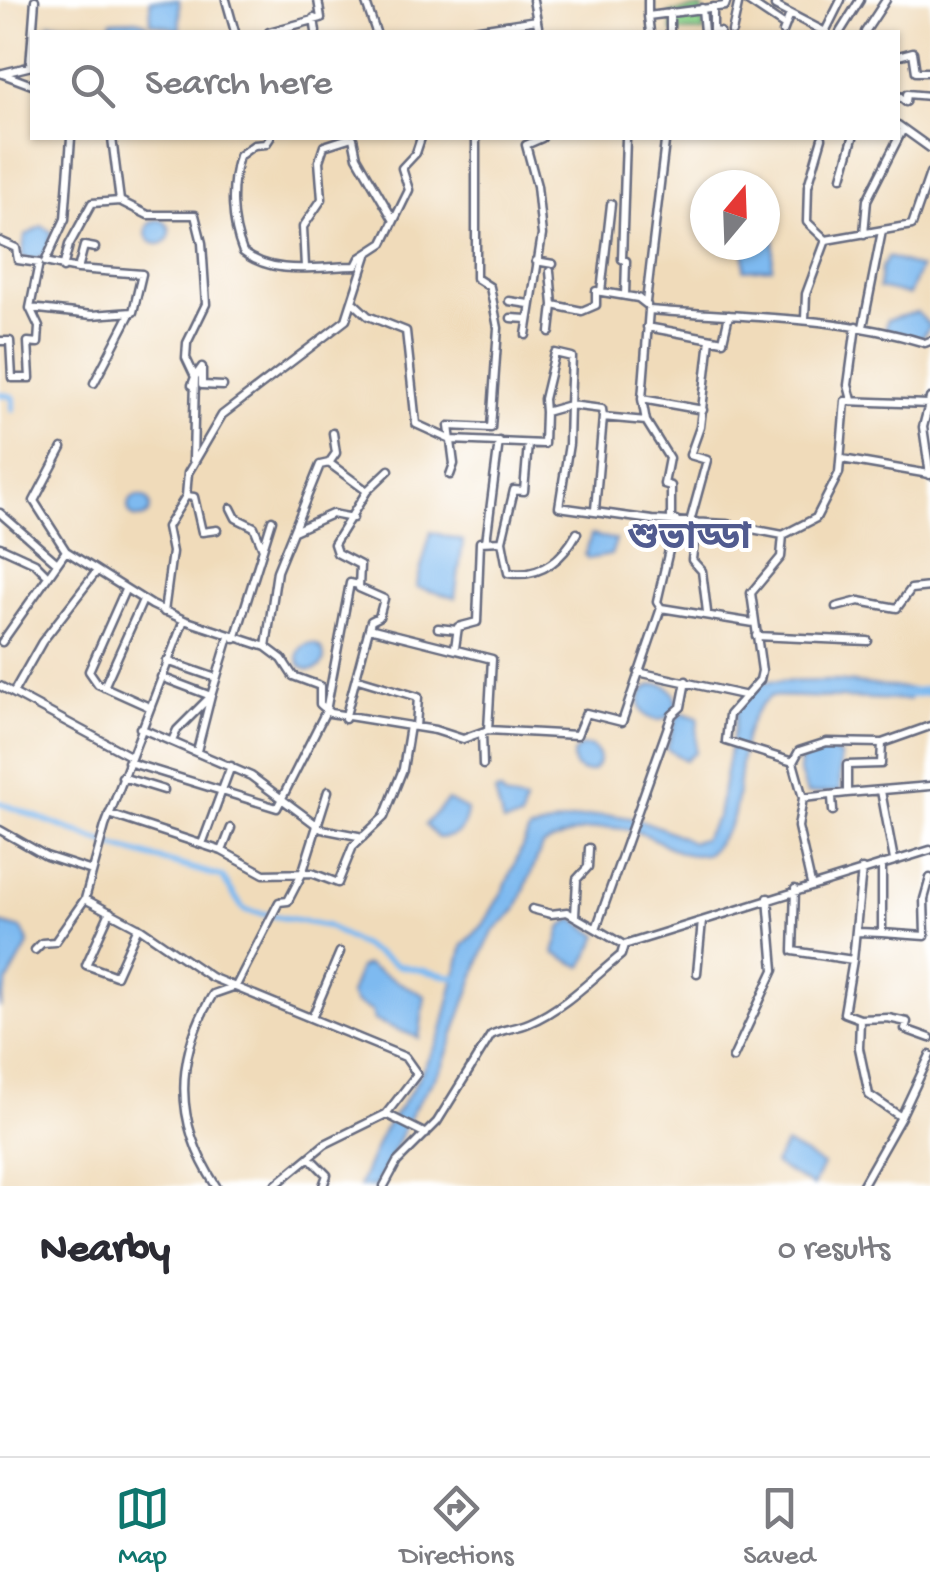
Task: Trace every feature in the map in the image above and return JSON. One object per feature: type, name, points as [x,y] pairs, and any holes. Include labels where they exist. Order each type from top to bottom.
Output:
[{"type":"street","points":[[33,30],[35,0]]},
{"type":"street","points":[[226,0],[234,30]]},
{"type":"street","points":[[293,29],[321,18],[318,0]]},
{"type":"street","points":[[365,0],[375,30]]},
{"type":"street","points":[[533,0],[539,30]]},
{"type":"street","points":[[648,0],[650,30]]},
{"type":"street","points":[[648,16],[725,6],[727,0]]},
{"type":"street","points":[[732,30],[739,0]]},
{"type":"street","points":[[746,0],[784,29],[790,14]]},
{"type":"street","points":[[779,0],[776,6],[821,30]]},
{"type":"street","points":[[826,30],[841,0]]},
{"type":"street","points":[[841,30],[860,0]]},
{"type":"street","points":[[866,30],[886,0]]},
{"type":"street","points":[[712,7],[713,30]]},
{"type":"street","points":[[702,8],[704,30]]},
{"type":"street","points":[[670,12],[670,30]]},
{"type":"street","points":[[314,18],[316,30]]},
{"type":"street","points":[[479,30],[537,20]]},
{"type":"street","points":[[900,55],[913,52],[916,72],[930,72]]},
{"type":"street","points":[[1,73],[30,66]]},
{"type":"street","points":[[1,73],[30,85]]},
{"type":"street","points":[[900,97],[906,102],[907,94],[930,96]]},
{"type":"street","points":[[900,127],[930,148]]},
{"type":"street","points":[[0,341],[10,341],[12,378],[30,378],[28,342],[38,343],[39,327],[30,308],[42,262],[64,220],[64,181],[71,140]]},
{"type":"street","points":[[112,140],[120,201]]},
{"type":"street","points":[[269,140],[240,154],[232,215],[240,244],[254,260],[281,268],[356,266],[382,243],[409,190],[402,168],[416,153],[420,140]]},
{"type":"street","points":[[305,267],[304,226],[322,199],[319,162],[324,146],[344,140]]},
{"type":"street","points":[[352,140],[357,158],[394,218]]},
{"type":"street","points":[[450,476],[454,464],[449,426],[491,428],[498,328],[490,286],[476,278],[476,140]]},
{"type":"street","points":[[526,336],[542,235],[537,186],[526,145],[537,140]]},
{"type":"street","points":[[625,296],[626,260],[622,259],[626,140]]},
{"type":"street","points":[[821,140],[808,186],[807,222],[826,240]]},
{"type":"street","points":[[842,177],[852,140]]},
{"type":"street","points":[[864,234],[867,200],[894,140]]},
{"type":"street","points":[[62,448],[34,501],[66,551],[164,612],[266,647],[282,658],[293,676],[320,686],[320,704],[326,710],[345,719],[413,727],[463,739],[485,731],[577,734],[586,713],[622,722],[660,608],[657,602],[674,520],[672,486],[664,484],[669,458],[646,421],[642,399],[647,306],[665,142]]},
{"type":"street","points":[[826,240],[912,225],[930,174]]},
{"type":"street","points":[[63,268],[69,245],[92,203],[120,201],[148,215],[190,213],[198,218],[206,304],[188,342],[186,358],[194,381],[193,464],[186,496],[167,527],[172,552],[164,612]]},
{"type":"street","points":[[601,292],[611,204]]},
{"type":"street","points":[[852,400],[848,385],[882,231]]},
{"type":"street","points":[[805,320],[806,294],[826,240]]},
{"type":"street","points":[[0,241],[16,248],[18,260],[142,274],[129,316],[94,383]]},
{"type":"street","points":[[78,269],[84,246],[95,248]]},
{"type":"street","points":[[193,464],[222,415],[346,320],[355,304],[367,254]]},
{"type":"street","points":[[536,261],[552,267],[554,305],[550,332]]},
{"type":"street","points":[[554,305],[582,311],[596,305],[596,291],[625,296],[647,306],[860,327],[928,344]]},
{"type":"street","points":[[509,300],[529,304]]},
{"type":"street","points":[[355,304],[368,316],[406,332],[416,424],[451,440],[544,444],[544,398],[555,353],[572,357],[569,444],[559,506],[783,535],[816,518],[842,459],[845,401],[930,401],[923,427],[930,474],[842,459]]},
{"type":"street","points":[[30,308],[129,316]]},
{"type":"street","points":[[647,326],[722,342],[729,315]]},
{"type":"street","points":[[511,318],[527,319]]},
{"type":"street","points":[[706,612],[702,571],[692,560],[693,522],[707,460],[690,455],[703,410],[710,339]]},
{"type":"street","points":[[194,381],[202,367],[202,386],[223,386]]},
{"type":"street","points":[[642,399],[703,410]]},
{"type":"street","points":[[546,412],[570,405],[602,410],[595,510]]},
{"type":"street","points":[[603,417],[646,421]]},
{"type":"street","points":[[266,647],[270,595],[320,466],[329,463],[336,453],[333,433]]},
{"type":"street","points":[[486,542],[499,441]]},
{"type":"street","points":[[528,444],[524,491],[514,490],[502,542],[508,573],[526,576],[562,558],[577,533]]},
{"type":"street","points":[[329,463],[368,491]]},
{"type":"street","points":[[359,585],[360,564],[334,548],[368,491],[389,470]]},
{"type":"street","points":[[186,496],[194,497],[202,532],[216,530]]},
{"type":"street","points":[[231,508],[236,518],[254,527],[264,549]]},
{"type":"street","points":[[0,513],[56,562]]},
{"type":"street","points":[[294,530],[332,514],[353,518]]},
{"type":"street","points":[[197,752],[216,678],[272,520]]},
{"type":"street","points":[[783,535],[781,557],[751,594],[762,671],[760,680],[743,695],[730,715],[727,744],[793,762]]},
{"type":"street","points":[[438,628],[458,630],[476,622],[480,542],[502,542]]},
{"type":"street","points":[[0,547],[35,563],[48,576]]},
{"type":"street","points":[[2,642],[66,551]]},
{"type":"street","points":[[13,693],[42,642],[97,571]]},
{"type":"street","points":[[0,686],[129,759],[277,808],[326,710],[350,582],[384,599],[382,613],[369,628],[345,719]]},
{"type":"street","points":[[836,606],[858,602],[884,610],[897,608],[912,589],[930,587]]},
{"type":"street","points":[[126,590],[89,670],[104,687],[149,707]]},
{"type":"street","points":[[104,687],[143,600]]},
{"type":"street","points":[[660,608],[706,612],[754,623]]},
{"type":"street","points":[[36,950],[66,930],[84,899],[104,826],[184,620]]},
{"type":"street","points":[[369,628],[396,638],[492,659],[483,765]]},
{"type":"street","points":[[455,648],[458,630]]},
{"type":"street","points":[[756,636],[868,641]]},
{"type":"street","points":[[167,661],[216,678]]},
{"type":"street","points":[[638,672],[743,695]]},
{"type":"street","points":[[161,677],[211,696]]},
{"type":"street","points":[[109,814],[222,850],[264,874],[312,874],[338,883],[353,846],[384,817],[403,769],[418,697],[358,679]]},
{"type":"street","points":[[597,926],[672,715],[680,707],[686,681]]},
{"type":"street","points":[[172,741],[177,730],[211,696]]},
{"type":"street","points":[[811,884],[798,828],[803,798],[793,762],[799,751],[827,742],[882,743],[930,726]]},
{"type":"street","points":[[140,728],[231,766],[319,827],[363,838]]},
{"type":"street","points":[[846,793],[847,765],[881,764],[882,743]]},
{"type":"street","points":[[202,844],[231,766]]},
{"type":"street","points":[[122,777],[164,790]]},
{"type":"street","points":[[803,798],[930,786]]},
{"type":"street","points":[[881,790],[894,860]]},
{"type":"street","points":[[216,1186],[188,1130],[182,1073],[190,1038],[214,994],[236,986],[280,902],[288,901],[302,874],[328,791]]},
{"type":"street","points":[[832,797],[833,811]]},
{"type":"street","points":[[222,850],[230,828]]},
{"type":"street","points":[[0,830],[46,856],[92,871]]},
{"type":"street","points":[[575,916],[577,879],[588,867],[589,848]]},
{"type":"street","points":[[624,946],[811,884],[930,850]]},
{"type":"street","points":[[882,864],[882,933]]},
{"type":"street","points":[[862,870],[858,932],[844,1013],[860,1019],[888,1018],[930,1038]]},
{"type":"street","points":[[858,932],[925,936],[924,898],[930,878]]},
{"type":"street","points":[[796,889],[793,951],[853,960]]},
{"type":"street","points":[[733,1058],[774,970],[768,898]]},
{"type":"street","points":[[84,899],[138,928],[182,960],[405,1057],[416,1066],[417,1074],[389,1115],[325,1144],[274,1186]]},
{"type":"street","points":[[532,909],[575,916],[624,946]]},
{"type":"street","points":[[110,912],[86,966],[116,976],[138,928]]},
{"type":"street","points":[[696,973],[702,921]]},
{"type":"street","points":[[384,1186],[397,1162],[426,1134],[491,1035],[526,1025],[554,1010],[621,956],[624,946]]},
{"type":"street","points":[[312,1018],[340,952]]},
{"type":"street","points":[[860,1019],[859,1048],[869,1095],[902,1117]]},
{"type":"street","points":[[862,1186],[902,1117],[930,1055]]},
{"type":"street","points":[[389,1115],[426,1134]]},
{"type":"street","points":[[310,1158],[326,1175],[323,1186]]},
{"type":"green space","points":[[702,8],[704,30],[672,30],[670,13]]},
{"type":"water","points":[[150,0],[179,0],[180,30],[151,23]]},
{"type":"water","points":[[136,20],[146,23],[147,30],[109,30],[112,21]]},
{"type":"water","points":[[50,23],[94,25],[98,30],[48,30]]},
{"type":"water","points":[[158,220],[170,232],[158,244],[146,232]]},
{"type":"water","points":[[42,226],[52,232],[46,253],[35,260],[22,257],[25,236]]},
{"type":"water","points":[[888,257],[920,268],[909,295],[879,288],[881,269]]},
{"type":"water","points":[[744,260],[773,260],[772,268],[744,270]]},
{"type":"water","points":[[917,312],[930,326],[920,340],[885,329],[887,320]]},
{"type":"water","points":[[139,496],[147,499],[147,515],[139,518],[131,515],[128,507],[131,499]]},
{"type":"water","points":[[431,532],[463,541],[455,598],[416,587]]},
{"type":"water","points":[[591,535],[616,540],[611,555],[588,559],[585,555]]},
{"type":"water","points":[[311,644],[321,647],[321,667],[311,670],[301,667],[298,657],[301,647]]},
{"type":"water","points":[[835,681],[913,689],[909,700],[771,696],[751,720],[732,819],[709,853],[682,853],[643,834],[617,828],[578,832],[542,846],[516,910],[493,932],[483,952],[443,1065],[413,1110],[376,1186],[359,1186],[382,1133],[411,1091],[441,1035],[463,945],[483,925],[504,889],[529,831],[575,819],[611,816],[647,823],[692,842],[703,839],[718,816],[738,706],[761,682]]},
{"type":"water","points":[[658,684],[671,689],[676,702],[671,715],[658,720],[645,715],[640,702],[645,689]]},
{"type":"water","points":[[683,713],[698,718],[695,753],[685,760],[667,749],[677,717]]},
{"type":"water","points":[[586,746],[595,750],[599,759],[595,768],[586,772],[577,768],[573,759],[577,750]]},
{"type":"water","points":[[830,751],[840,755],[840,791],[807,794],[799,770],[801,755]]},
{"type":"water","points":[[500,791],[504,797],[525,802],[521,819],[503,823],[495,792]]},
{"type":"water","points":[[448,800],[467,810],[466,817],[459,831],[438,838],[425,825]]},
{"type":"water","points":[[573,919],[599,936],[582,967],[554,953],[562,926]]},
{"type":"water","points":[[0,923],[22,929],[29,943],[8,981],[0,1008]]},
{"type":"water","points":[[366,965],[425,996],[419,1038],[374,1020],[372,1011],[355,1003],[350,995],[359,968]]},
{"type":"water","points":[[786,1144],[823,1165],[813,1186],[774,1164]]},
{"type":"waterway","points":[[0,394],[13,397],[13,409]]},
{"type":"waterway","points":[[902,694],[930,691]]},
{"type":"waterway","points":[[0,803],[113,846],[222,877],[244,910],[327,926],[397,965],[457,978]]},
{"type":"district","name":"শুভাড্ডা","points":[[689,535]]}]
